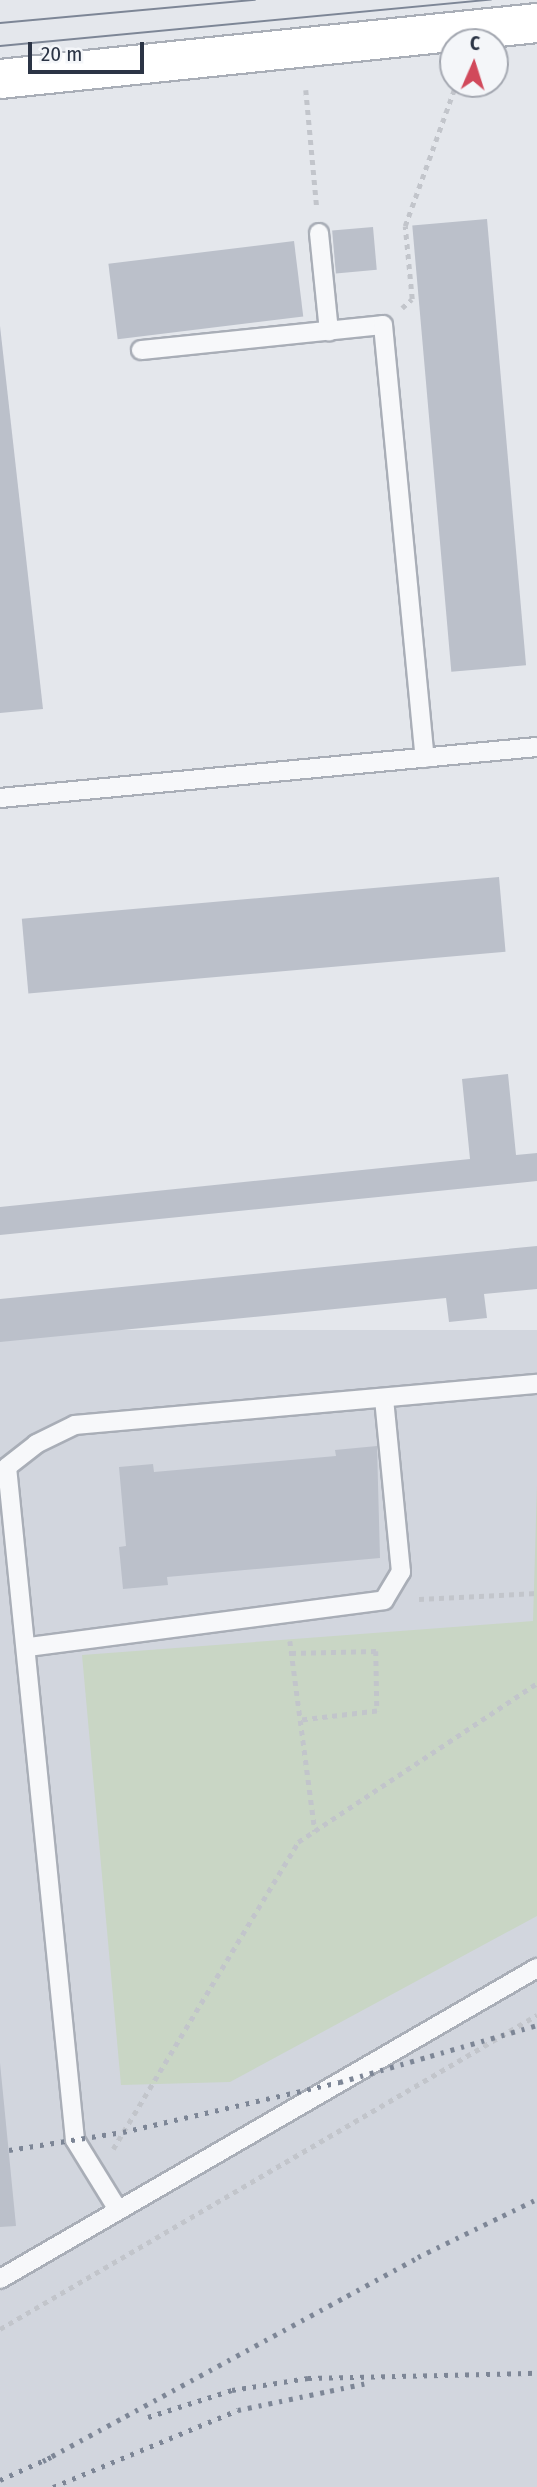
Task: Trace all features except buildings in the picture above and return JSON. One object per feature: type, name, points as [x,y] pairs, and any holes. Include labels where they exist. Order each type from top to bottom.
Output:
[{"type":"main road","points":[[0,79],[537,23]]},
{"type":"lane","points":[[319,233],[328,331]]},
{"type":"lane","points":[[141,351],[383,325],[425,758]]},
{"type":"lane","points":[[0,798],[537,747]]},
{"type":"lane","points":[[117,2208],[75,2140],[29,1647],[7,1467],[36,1444],[75,1425],[537,1384]]},
{"type":"lane","points":[[29,1647],[288,1616],[384,1600],[401,1572],[384,1399]]},
{"type":"lane","points":[[0,2279],[117,2208],[537,1968]]},
{"type":"path","points":[[306,90],[319,233]]},
{"type":"path","points":[[383,325],[412,299],[405,226],[451,98]]},
{"type":"path","points":[[384,1600],[537,1593]]},
{"type":"path","points":[[288,1616],[315,1831]]},
{"type":"path","points":[[291,1653],[376,1651],[377,1711],[302,1720]]},
{"type":"path","points":[[97,2173],[298,1842],[537,1683]]},
{"type":"path","points":[[0,2329],[537,2015]]},
{"type":"shaded area","points":[[0,1330],[537,1330],[537,2487],[0,2487]]},
{"type":"green space","points":[[537,1485],[537,1916],[230,2082],[121,2085],[82,1655],[533,1621]]},
{"type":"tram line","points":[[0,23],[255,0]]},
{"type":"tram line","points":[[0,46],[491,0]]},
{"type":"railway","points":[[9,2150],[123,2132],[340,2082],[537,2025]]},
{"type":"railway","points":[[43,2461],[418,2257],[537,2199]]},
{"type":"railway","points":[[148,2417],[232,2390],[308,2378],[537,2373]]},
{"type":"railway","points":[[53,2487],[238,2410],[367,2383]]},
{"type":"railway","points":[[0,2480],[51,2457]]}]
